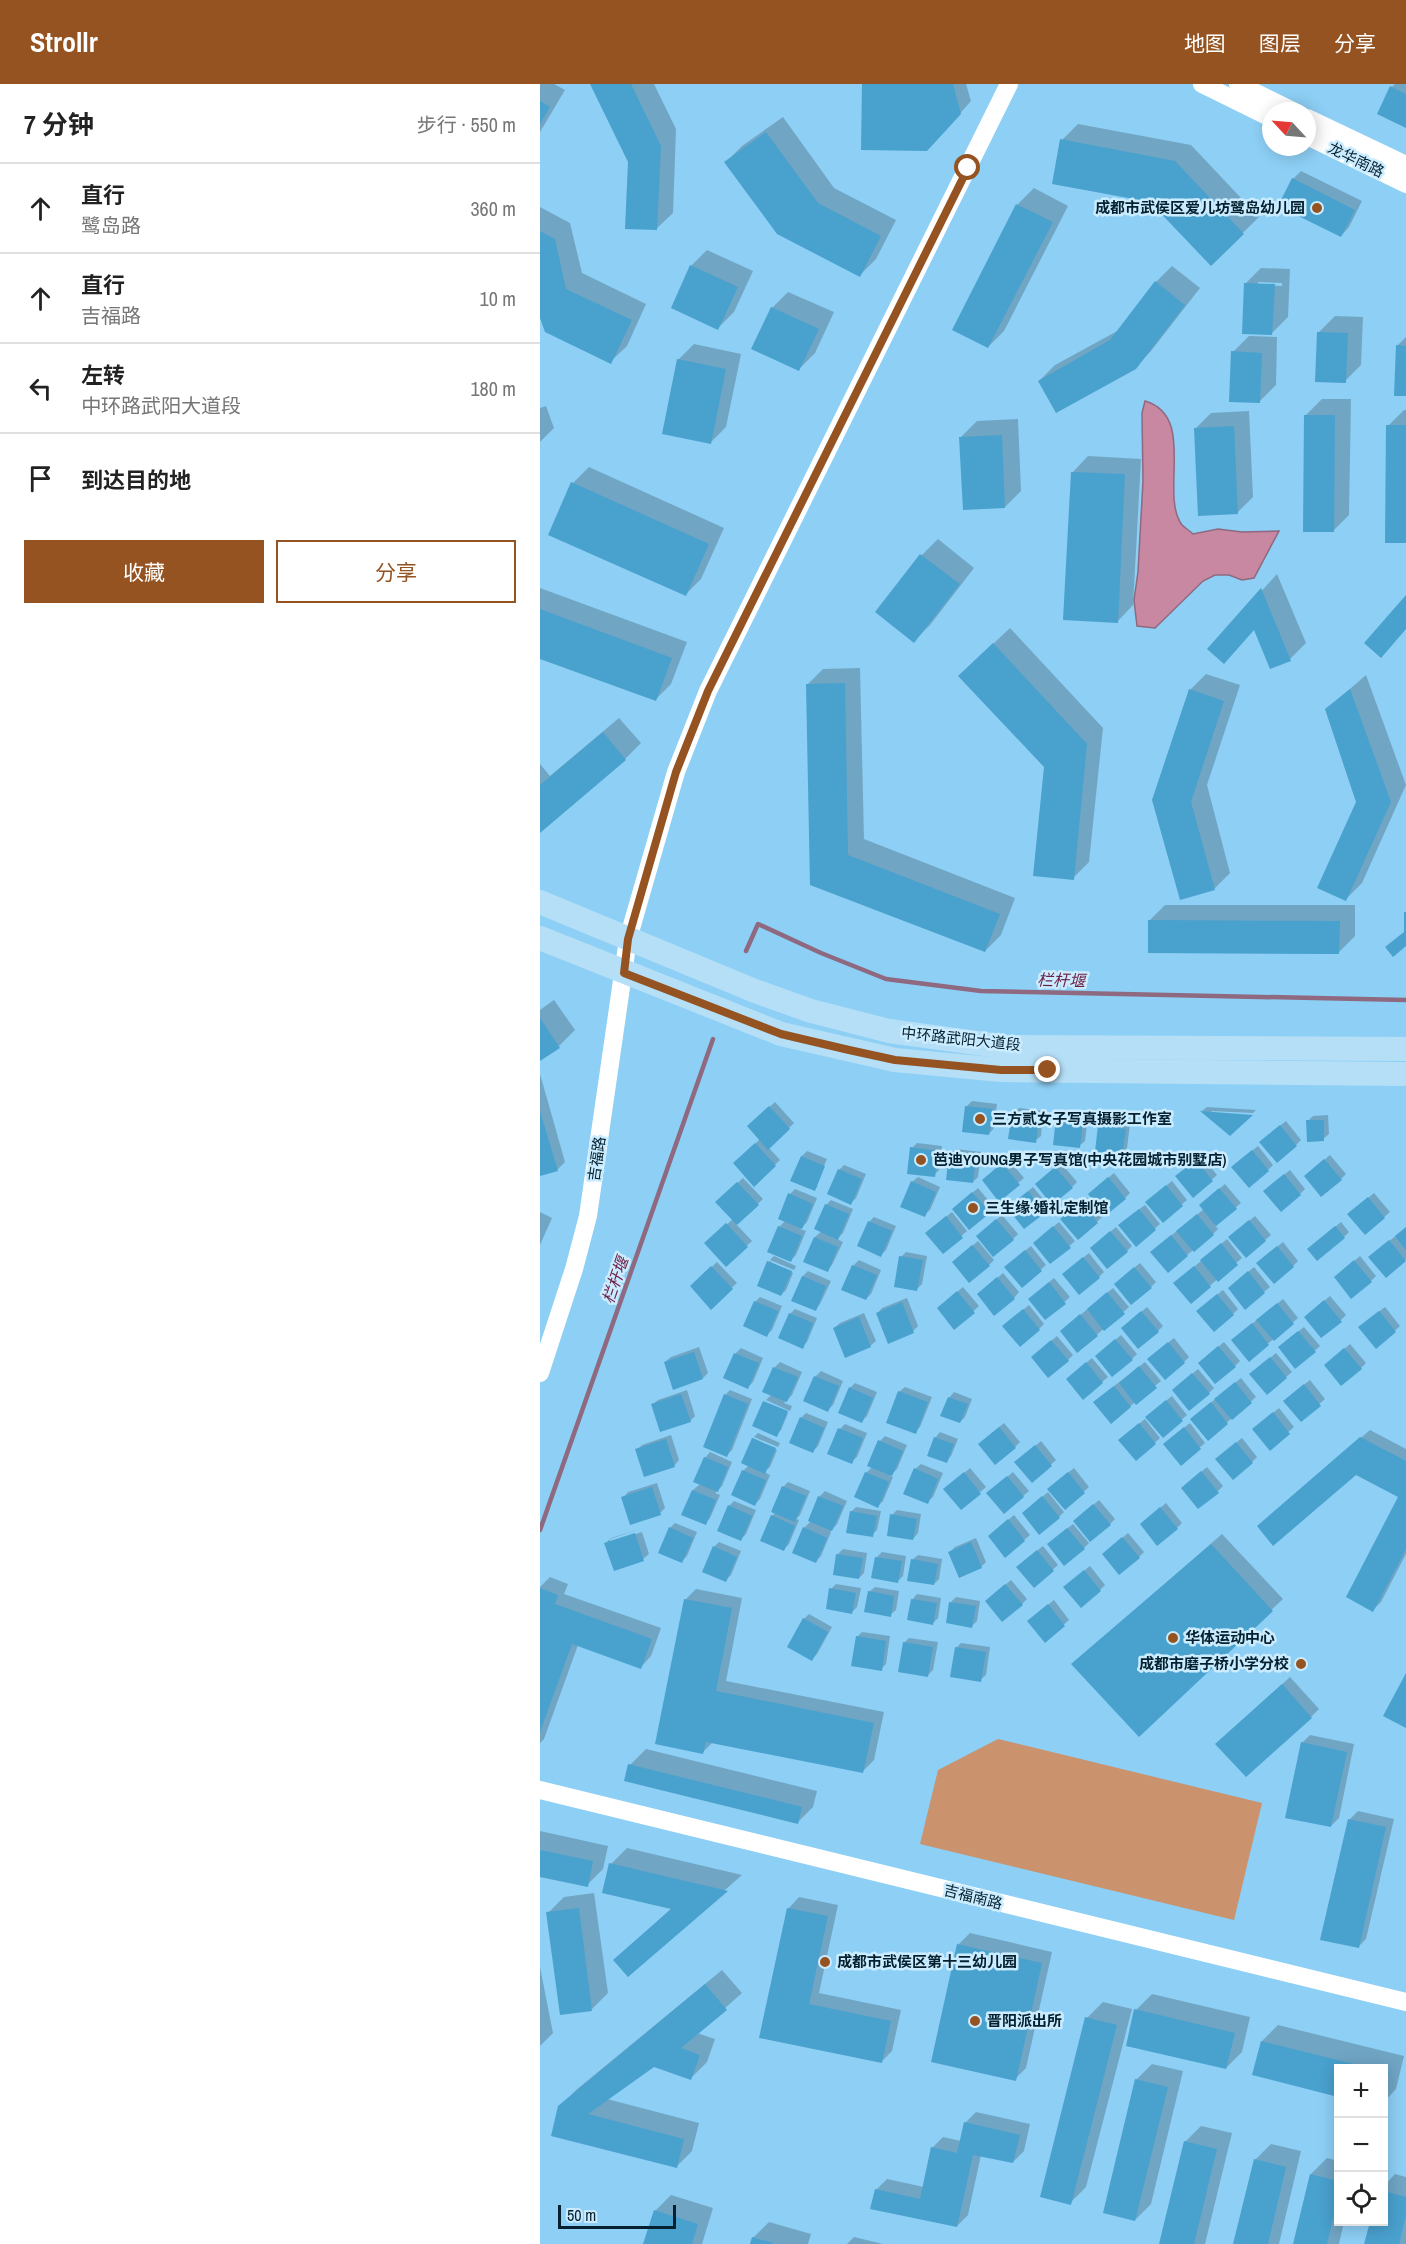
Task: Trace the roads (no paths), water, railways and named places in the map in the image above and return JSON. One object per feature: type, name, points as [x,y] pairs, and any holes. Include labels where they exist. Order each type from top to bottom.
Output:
[{"type":"main road","name":"中环路武阳大道段","points":[[540,902],[778,999],[811,1011],[900,1033],[1006,1047],[1406,1049]]},
{"type":"main road","name":"中环路武阳大道段","points":[[540,939],[781,1034],[895,1060],[1001,1070],[1406,1074]]},
{"type":"street","name":"吉福路","points":[[540,1373],[574,1269],[588,1216],[628,939],[676,772],[708,691],[1009,84]]},
{"type":"street","points":[[1202,84],[1262,114]]},
{"type":"street","points":[[1238,84],[1275,102]]},
{"type":"street","name":"龙华南路","points":[[1316,122],[1406,165]]},
{"type":"street","name":"龙华南路","points":[[1316,140],[1406,184]]},
{"type":"street","name":"吉福南路","points":[[540,1790],[1406,2002]]},
{"type":"waterway","name":"栏杆堰","points":[[746,951],[758,924],[886,979],[981,991],[1406,1000]]},
{"type":"waterway","name":"栏杆堰","points":[[540,1530],[713,1039]]},
{"type":"place","name":"成都市武侯区爱儿坊鹭岛幼儿园","points":[[1317,208]]},
{"type":"place","name":"三方贰女子写真摄影工作室","points":[[980,1119]]},
{"type":"place","name":"芭迪YOUNG男子写真馆(中央花园城市别墅店)","points":[[921,1160]]},
{"type":"place","name":"三生缘·婚礼定制馆","points":[[973,1208]]},
{"type":"place","name":"华体运动中心","points":[[1173,1638]]},
{"type":"place","name":"成都市磨子桥小学分校","points":[[1301,1664]]},
{"type":"place","name":"成都市武侯区第十三幼儿园","points":[[825,1962]]},
{"type":"place","name":"晋阳派出所","points":[[975,2021]]}]
